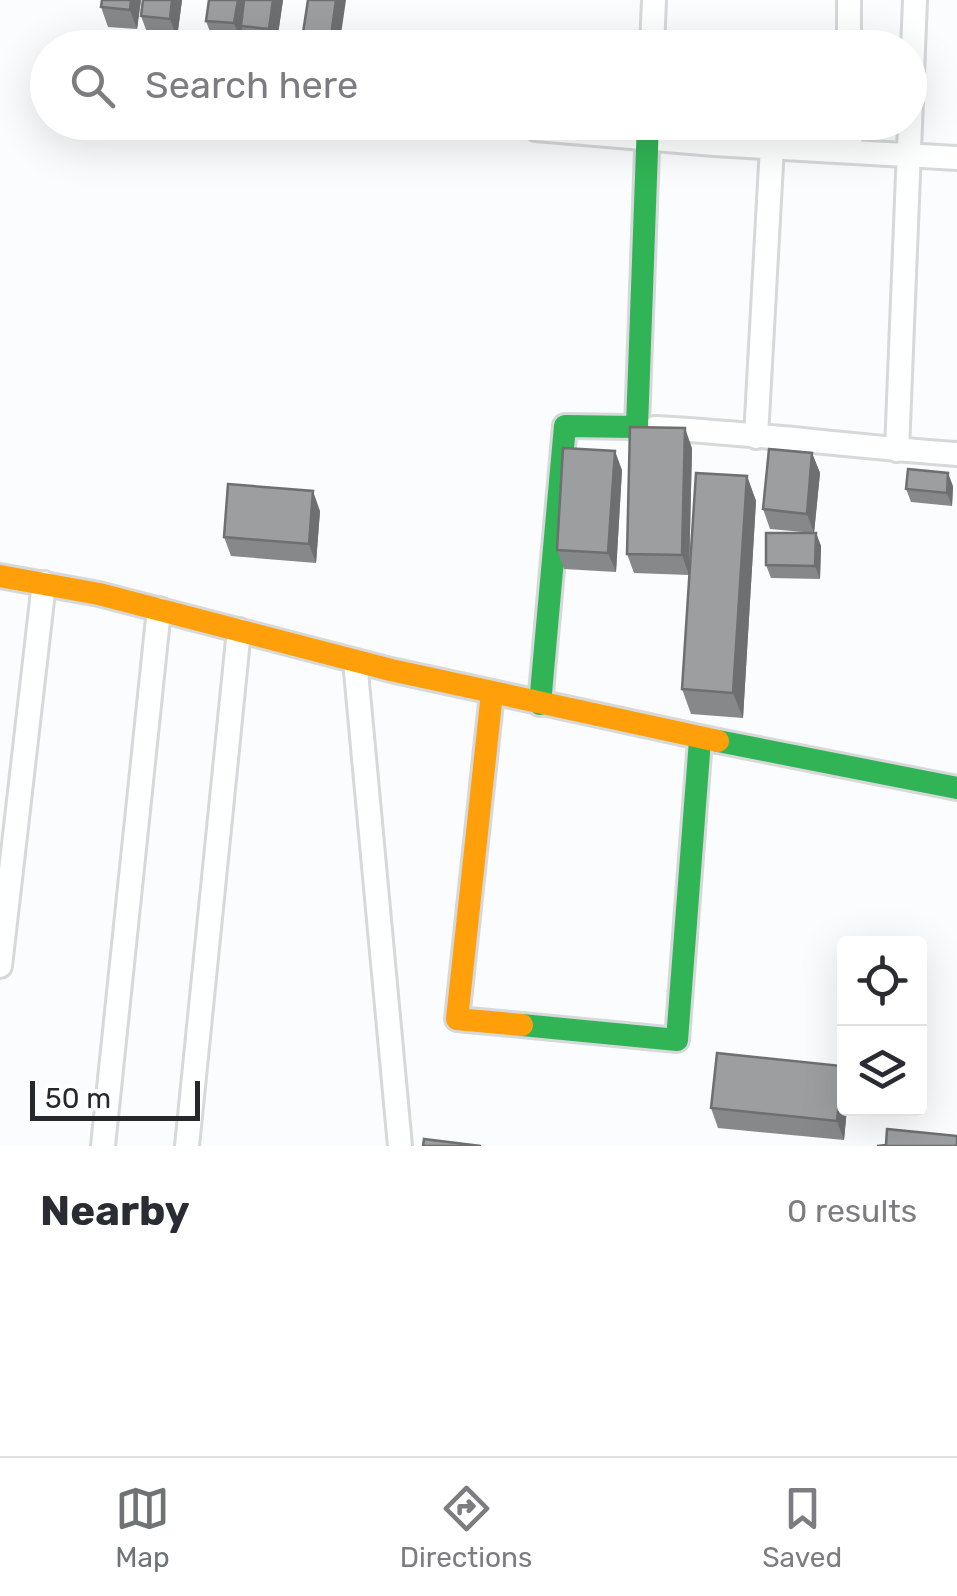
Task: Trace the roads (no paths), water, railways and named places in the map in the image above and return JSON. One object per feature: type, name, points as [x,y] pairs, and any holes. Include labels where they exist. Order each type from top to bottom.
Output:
[{"type":"street","points":[[653,30],[654,0]]},
{"type":"street","points":[[849,0],[849,30]]},
{"type":"street","points":[[914,30],[915,0]]},
{"type":"street","points":[[636,427],[648,140]]},
{"type":"street","points":[[726,140],[957,158]]},
{"type":"street","points":[[850,140],[850,150]]},
{"type":"street","points":[[896,450],[911,140]]},
{"type":"street","points":[[756,437],[772,146]]},
{"type":"street","points":[[540,704],[565,426],[795,437],[957,454]]},
{"type":"street","points":[[0,576],[44,582],[355,661],[700,740],[957,788]]},
{"type":"street","points":[[0,966],[11,777],[44,582]]},
{"type":"street","points":[[104,1146],[159,609]]},
{"type":"street","points":[[187,1146],[239,630]]},
{"type":"street","points":[[355,661],[400,1146]]},
{"type":"street","points":[[492,693],[456,1019],[677,1040],[700,740]]}]
